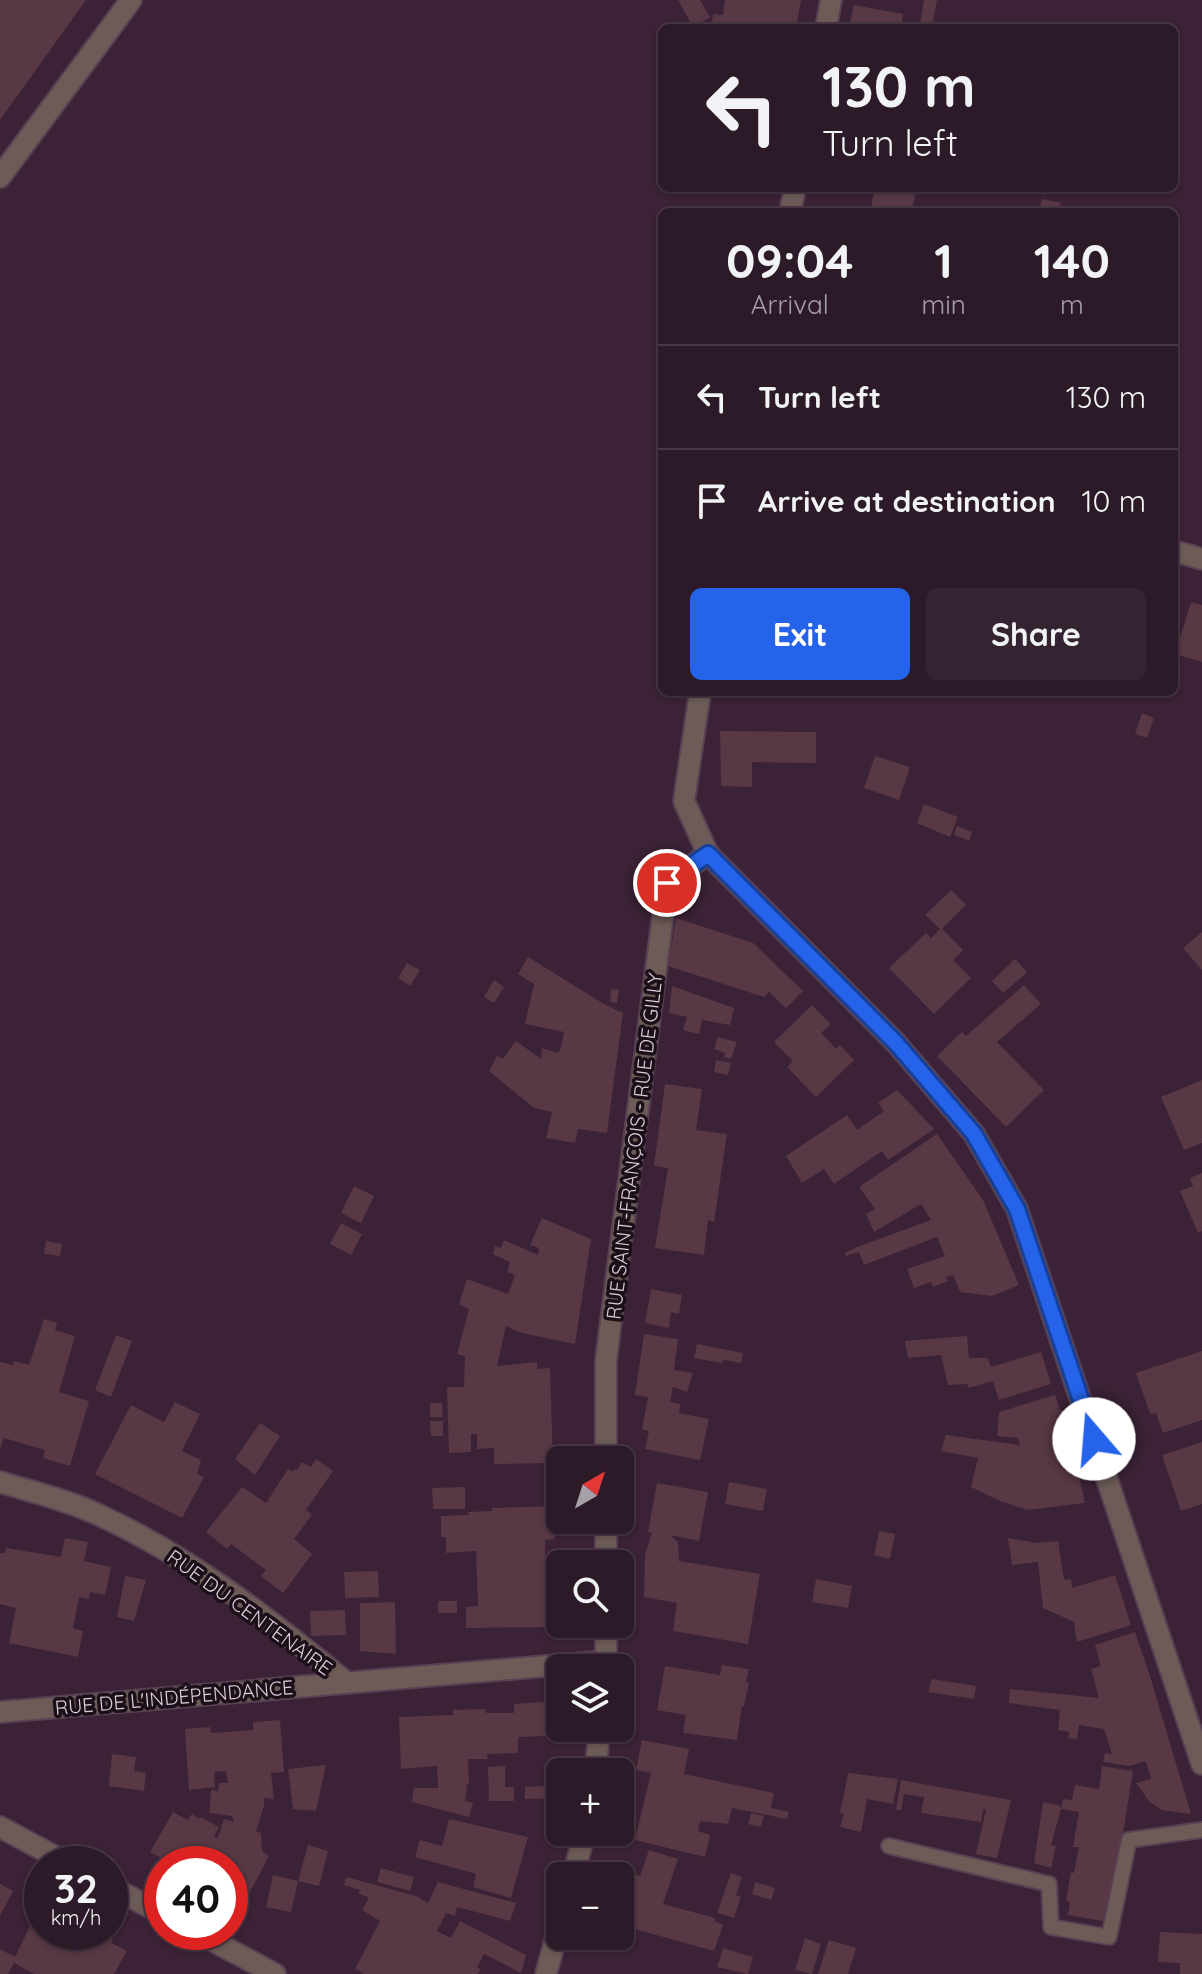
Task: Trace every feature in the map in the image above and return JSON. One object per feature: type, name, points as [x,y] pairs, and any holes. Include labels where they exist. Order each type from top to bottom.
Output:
[{"type":"street","points":[[0,177],[131,0]]},
{"type":"street","points":[[827,24],[831,0]]},
{"type":"street","points":[[1178,552],[1202,559]]},
{"type":"street","points":[[699,696],[684,801],[708,854],[896,1043],[974,1134],[1017,1209],[1202,1764]]},
{"type":"street","name":"RUE SAINT-FRANÇOIS - RUE DE GILLY","points":[[606,1446],[606,1360],[667,883],[708,854]]},
{"type":"street","name":"RUE DU CENTENAIRE","points":[[0,1482],[97,1514],[170,1552],[294,1639],[347,1683],[546,1669]]},
{"type":"street","name":"RUE DE L'INDÉPENDANCE","points":[[0,1712],[347,1683]]},
{"type":"street","points":[[0,1827],[35,1846]]},
{"type":"street","points":[[230,1950],[275,1974]]},
{"type":"street","points":[[546,1974],[553,1950]]},
{"type":"lane","points":[[889,1846],[1049,1884],[1051,1927],[1109,1937],[1129,1840],[1202,1830]]},
{"type":"building","points":[[0,0],[86,0],[0,120]]},
{"type":"building","points":[[678,0],[700,0],[710,17],[691,24]]},
{"type":"building","points":[[725,0],[801,0],[797,24],[712,24],[713,14],[723,15]]},
{"type":"building","points":[[924,0],[937,0],[932,24],[920,24]]},
{"type":"building","points":[[854,5],[903,14],[902,24],[850,24]]},
{"type":"building","points":[[874,192],[915,192],[913,208],[871,208]]},
{"type":"building","points":[[1042,199],[1061,203],[1060,208],[1040,208]]},
{"type":"building","points":[[1191,602],[1202,605],[1202,662],[1178,655],[1178,644]]},
{"type":"building","points":[[1142,713],[1154,718],[1147,738],[1135,734]]},
{"type":"building","points":[[720,731],[816,732],[816,763],[752,762],[752,787],[721,786]]},
{"type":"building","points":[[875,756],[910,767],[899,800],[864,788]]},
{"type":"building","points":[[924,804],[958,817],[950,837],[917,823]]},
{"type":"building","points":[[957,826],[972,832],[969,841],[954,835]]},
{"type":"building","points":[[951,890],[966,905],[942,929],[963,950],[953,960],[971,978],[934,1014],[889,968],[926,933],[931,938],[940,929],[925,915]]},
{"type":"building","points":[[676,918],[753,943],[803,991],[786,1008],[769,992],[764,997],[668,966]]},
{"type":"building","points":[[1202,932],[1202,970],[1183,948]]},
{"type":"building","points":[[528,957],[623,1013],[607,1133],[578,1129],[575,1143],[546,1138],[552,1112],[534,1108],[489,1071],[497,1056],[503,1059],[516,1041],[541,1059],[542,1048],[558,1053],[561,1048],[564,1032],[525,1024],[534,984],[518,974]]},
{"type":"building","points":[[1015,959],[1027,972],[1003,993],[992,981]]},
{"type":"building","points":[[407,963],[420,970],[410,986],[398,978]]},
{"type":"building","points":[[494,980],[504,987],[494,1003],[484,997]]},
{"type":"building","points":[[1024,985],[1041,1004],[997,1042],[1044,1090],[1006,1127],[937,1056],[962,1032],[966,1036]]},
{"type":"building","points":[[672,986],[734,1008],[730,1025],[702,1020],[699,1034],[683,1030],[687,1017],[669,1013]]},
{"type":"building","points":[[611,989],[619,990],[617,1003],[610,1002]]},
{"type":"building","points":[[812,1005],[831,1024],[821,1033],[836,1049],[840,1045],[854,1060],[816,1097],[787,1067],[793,1061],[774,1042]]},
{"type":"building","points":[[718,1037],[737,1042],[731,1059],[714,1049]]},
{"type":"building","points":[[716,1060],[731,1063],[728,1075],[714,1072]]},
{"type":"building","points":[[1202,1080],[1202,1143],[1184,1150],[1161,1097]]},
{"type":"building","points":[[665,1084],[702,1089],[696,1130],[727,1134],[714,1222],[708,1220],[704,1255],[655,1248],[668,1168],[654,1166]]},
{"type":"building","points":[[897,1090],[934,1129],[888,1160],[882,1151],[834,1184],[824,1169],[802,1183],[786,1156],[847,1115],[857,1130],[884,1111],[878,1103]]},
{"type":"building","points":[[937,1134],[983,1200],[1019,1285],[992,1296],[960,1292],[953,1275],[946,1277],[948,1281],[933,1287],[931,1282],[914,1288],[907,1269],[945,1256],[937,1237],[864,1265],[859,1252],[846,1256],[845,1253],[857,1247],[931,1220],[921,1204],[874,1232],[866,1214],[875,1209],[859,1187]]},
{"type":"building","points":[[1202,1173],[1202,1231],[1198,1233],[1180,1191],[1193,1186],[1190,1178]]},
{"type":"building","points":[[354,1186],[374,1196],[361,1223],[341,1213]]},
{"type":"building","points":[[542,1218],[591,1239],[575,1344],[522,1333],[506,1326],[497,1366],[537,1362],[537,1369],[550,1368],[552,1446],[546,1446],[546,1463],[494,1464],[494,1448],[477,1449],[477,1434],[471,1434],[471,1452],[449,1453],[447,1387],[464,1387],[465,1356],[457,1354],[469,1309],[459,1304],[467,1279],[508,1294],[515,1275],[507,1272],[510,1262],[493,1254],[495,1246],[501,1248],[504,1240],[538,1255],[539,1248],[530,1245]]},
{"type":"building","points":[[341,1223],[362,1234],[351,1255],[330,1244]]},
{"type":"building","points":[[46,1241],[62,1244],[60,1256],[44,1254]]},
{"type":"building","points":[[651,1289],[682,1295],[679,1314],[671,1312],[669,1328],[645,1323]]},
{"type":"building","points":[[44,1319],[57,1323],[55,1330],[75,1336],[59,1392],[89,1401],[70,1466],[43,1458],[45,1450],[4,1438],[0,1449],[0,1362],[13,1365],[14,1361],[29,1365]]},
{"type":"building","points":[[644,1334],[678,1339],[674,1370],[693,1373],[687,1392],[673,1387],[670,1402],[680,1404],[679,1413],[709,1419],[700,1460],[645,1449],[649,1431],[642,1429],[648,1397],[635,1395]]},
{"type":"building","points":[[116,1335],[132,1341],[111,1397],[95,1390]]},
{"type":"building","points":[[967,1336],[969,1358],[988,1358],[991,1367],[1041,1352],[1051,1384],[999,1400],[993,1381],[969,1388],[967,1384],[948,1385],[941,1355],[908,1358],[905,1341]]},
{"type":"building","points":[[697,1344],[743,1353],[741,1363],[694,1358]]},
{"type":"building","points":[[1202,1351],[1202,1420],[1163,1433],[1156,1413],[1150,1414],[1136,1373]]},
{"type":"building","points":[[1055,1395],[1060,1410],[1064,1410],[1085,1503],[1027,1510],[1000,1501],[971,1487],[978,1458],[941,1451],[946,1435],[1020,1445],[1018,1438],[997,1436],[999,1412]]},
{"type":"building","points":[[175,1402],[200,1414],[182,1451],[201,1460],[197,1474],[204,1477],[182,1518],[95,1474],[131,1405],[164,1422]]},
{"type":"building","points":[[430,1403],[442,1403],[443,1417],[430,1417]]},
{"type":"building","points":[[430,1421],[443,1421],[443,1436],[431,1436]]},
{"type":"building","points":[[260,1423],[280,1436],[255,1475],[235,1459]]},
{"type":"building","points":[[1202,1442],[1202,1504],[1181,1511],[1162,1455]]},
{"type":"building","points":[[316,1459],[333,1471],[306,1510],[312,1515],[294,1539],[312,1554],[283,1593],[261,1576],[266,1570],[231,1544],[227,1549],[206,1532],[242,1487],[266,1503],[288,1469],[292,1472],[297,1470],[302,1462],[311,1467]]},
{"type":"building","points":[[729,1482],[767,1489],[763,1511],[725,1504]]},
{"type":"building","points":[[657,1483],[708,1492],[699,1541],[670,1535],[678,1542],[679,1561],[760,1574],[748,1644],[673,1631],[677,1603],[644,1597],[645,1555],[652,1533],[648,1532]]},
{"type":"building","points":[[465,1487],[465,1509],[433,1509],[432,1488]]},
{"type":"building","points":[[546,1506],[546,1534],[555,1534],[555,1539],[545,1540],[546,1627],[466,1628],[466,1607],[478,1606],[476,1551],[446,1553],[446,1537],[441,1537],[441,1516],[469,1515],[468,1512],[492,1511],[492,1508]]},
{"type":"building","points":[[879,1531],[895,1534],[890,1559],[874,1555]]},
{"type":"building","points":[[65,1538],[88,1542],[84,1561],[111,1567],[105,1595],[90,1592],[89,1599],[79,1597],[73,1628],[83,1631],[78,1657],[9,1643],[16,1608],[0,1604],[0,1553],[5,1553],[6,1548],[61,1557]]},
{"type":"building","points":[[1008,1538],[1037,1543],[1058,1541],[1064,1580],[1071,1579],[1072,1588],[1115,1575],[1131,1625],[1077,1642],[1074,1622],[1043,1608],[1038,1562],[1012,1565]]},
{"type":"building","points":[[378,1571],[379,1597],[345,1598],[344,1572]]},
{"type":"building","points":[[125,1576],[146,1580],[134,1621],[117,1617]]},
{"type":"building","points":[[816,1579],[852,1586],[848,1608],[812,1602]]},
{"type":"building","points":[[438,1601],[457,1601],[457,1613],[438,1613]]},
{"type":"building","points":[[395,1602],[396,1654],[360,1651],[360,1603]]},
{"type":"building","points":[[345,1610],[346,1635],[311,1636],[310,1611]]},
{"type":"building","points":[[1135,1632],[1191,1814],[1161,1810],[1149,1801],[1136,1783],[1151,1779],[1146,1761],[1129,1766],[1103,1762],[1105,1753],[1112,1754],[1104,1729],[1079,1725],[1077,1739],[1068,1738],[1069,1732],[1058,1730],[1060,1710],[1009,1703],[1010,1689],[1099,1698],[1091,1669],[1101,1666],[1095,1645]]},
{"type":"building","points":[[722,1665],[749,1669],[737,1740],[683,1733],[686,1715],[657,1710],[665,1666],[720,1675]]},
{"type":"building","points":[[932,1679],[976,1686],[974,1699],[928,1692]]},
{"type":"building","points":[[544,1702],[545,1736],[518,1737],[518,1753],[487,1754],[488,1759],[468,1759],[469,1784],[465,1801],[473,1803],[469,1817],[412,1802],[414,1788],[438,1788],[437,1766],[401,1769],[399,1717],[453,1715],[453,1710],[486,1709],[486,1713],[514,1713],[514,1704]]},
{"type":"building","points":[[280,1720],[284,1772],[271,1773],[274,1799],[264,1798],[256,1831],[261,1833],[262,1851],[269,1856],[248,1896],[248,1846],[153,1846],[173,1812],[188,1820],[192,1814],[219,1827],[214,1836],[218,1838],[224,1819],[234,1822],[232,1816],[209,1813],[211,1790],[218,1791],[219,1783],[228,1783],[226,1771],[214,1772],[215,1787],[189,1790],[185,1729],[210,1727],[211,1733],[253,1730],[253,1722]]},
{"type":"building","points":[[642,1740],[689,1749],[684,1774],[774,1793],[771,1808],[789,1812],[787,1819],[732,1808],[728,1824],[700,1821],[698,1831],[710,1835],[705,1857],[635,1840],[651,1773],[636,1770]]},
{"type":"building","points":[[112,1754],[136,1757],[134,1771],[146,1773],[144,1791],[109,1786]]},
{"type":"building","points":[[326,1765],[316,1811],[293,1809],[288,1769]]},
{"type":"building","points":[[505,1766],[505,1787],[514,1787],[514,1801],[489,1801],[488,1767]]},
{"type":"building","points":[[1102,1766],[1133,1771],[1109,1922],[1068,1915],[1070,1902],[1066,1901],[1079,1847],[1073,1847],[1079,1812],[1061,1809],[1063,1799],[1072,1800],[1075,1785],[1099,1789]]},
{"type":"building","points":[[848,1773],[898,1779],[893,1804],[867,1799],[861,1832],[840,1827]]},
{"type":"building","points":[[901,1780],[1011,1800],[997,1858],[976,1854],[986,1810],[983,1809],[981,1822],[921,1813],[924,1797],[904,1794],[901,1810],[896,1810]]},
{"type":"building","points":[[546,1786],[546,1798],[525,1799],[525,1787]]},
{"type":"building","points":[[1043,1802],[1059,1805],[1061,1809],[1051,1845],[1056,1846],[1051,1868],[1034,1863]]},
{"type":"building","points":[[751,1813],[764,1816],[761,1827],[748,1824]]},
{"type":"building","points":[[449,1819],[528,1837],[511,1898],[473,1887],[476,1874],[415,1857],[420,1840],[442,1846]]},
{"type":"building","points":[[308,1845],[328,1851],[319,1886],[298,1881]]},
{"type":"building","points":[[649,1850],[678,1859],[663,1904],[715,1918],[714,1921],[723,1925],[714,1951],[634,1929],[634,1874],[640,1876]]},
{"type":"building","points":[[381,1868],[414,1877],[410,1891],[377,1882]]},
{"type":"building","points":[[731,1873],[742,1877],[736,1895],[741,1897],[734,1918],[717,1913]]},
{"type":"building","points":[[273,1875],[298,1881],[291,1912],[266,1907]]},
{"type":"building","points":[[346,1877],[416,1896],[428,1903],[438,1882],[516,1903],[510,1921],[457,1907],[455,1916],[446,1913],[437,1931],[451,1938],[460,1921],[526,1955],[521,1973],[484,1954],[477,1968],[481,1969],[478,1974],[364,1974],[355,1969],[380,1921],[362,1910],[369,1898],[358,1893],[360,1890],[344,1885]]},
{"type":"building","points":[[755,1882],[775,1888],[771,1900],[752,1894]]},
{"type":"building","points":[[0,1884],[13,1891],[0,1916]]},
{"type":"building","points":[[1160,1932],[1202,1934],[1202,1974],[1180,1974],[1180,1963],[1158,1962]]},
{"type":"building","points":[[805,1938],[821,1944],[812,1974],[795,1970]]},
{"type":"building","points":[[24,1939],[24,1950],[127,1951],[114,1974],[34,1974],[14,1963],[8,1974],[0,1974],[0,1949],[15,1957]]},
{"type":"building","points":[[829,1940],[856,1948],[848,1974],[818,1974]]},
{"type":"building","points":[[723,1948],[753,1957],[748,1974],[717,1967]]},
{"type":"route","points":[[667,883],[708,854],[896,1043],[974,1134],[1017,1209],[1094,1439]]}]
